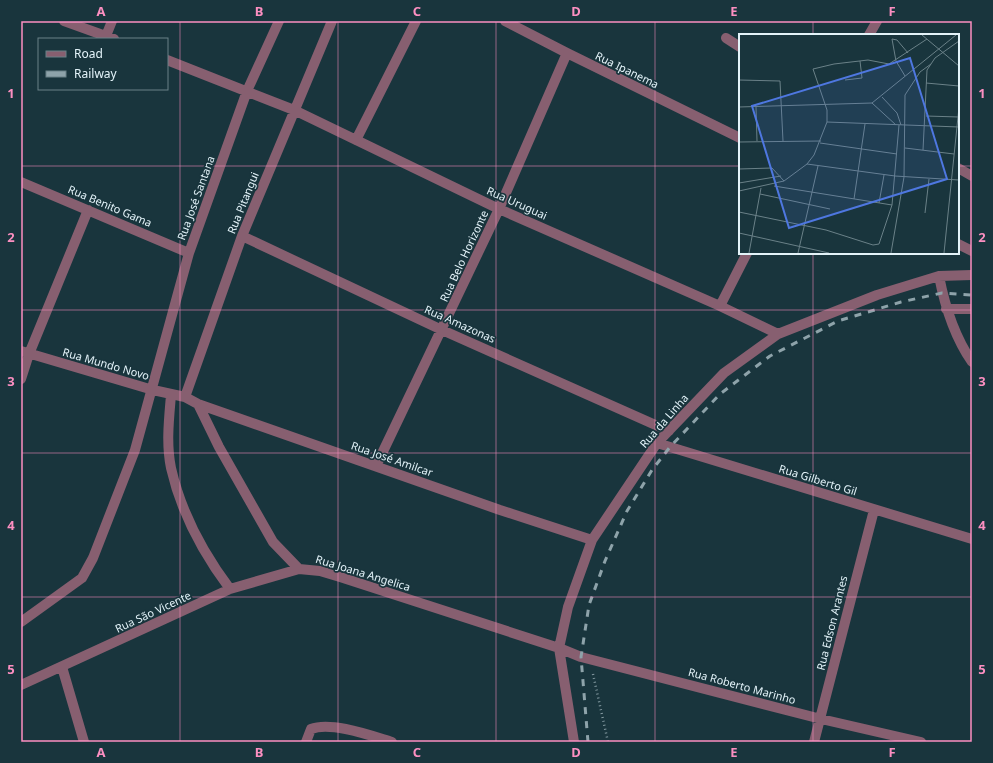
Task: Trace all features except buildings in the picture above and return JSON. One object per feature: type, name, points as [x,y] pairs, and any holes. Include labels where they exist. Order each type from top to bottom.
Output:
[{"type":"street","points":[[64,21],[110,37],[112,21]]},
{"type":"street","name":"Rua José Santana","points":[[21,622],[82,578],[90,565],[135,450],[153,390],[189,253],[247,91],[279,21]]},
{"type":"street","name":"Rua Pitangui","points":[[185,397],[242,236],[332,21]]},
{"type":"street","points":[[356,140],[416,21]]},
{"type":"street","name":"Rua Ipanema","points":[[505,21],[567,54],[739,138]]},
{"type":"street","points":[[870,34],[877,21]]},
{"type":"street","points":[[726,38],[739,45]]},
{"type":"street","name":"Rua Belo Horizonte","points":[[376,466],[499,209],[567,54]]},
{"type":"street","name":"Rua Uruguai","points":[[168,60],[294,110],[499,209],[720,306],[778,334]]},
{"type":"street","points":[[959,169],[972,176]]},
{"type":"street","name":"Rua Benito Gama","points":[[21,182],[189,253]]},
{"type":"street","points":[[21,380],[25,353],[88,210]]},
{"type":"street","name":"Rua Amazonas","points":[[242,236],[442,330],[669,431]]},
{"type":"street","points":[[959,244],[972,251]]},
{"type":"street","points":[[720,306],[746,254]]},
{"type":"street","name":"Rua da Linha","points":[[574,742],[559,648],[568,607],[592,540],[657,443],[724,372],[778,334],[877,294],[939,276],[972,275]]},
{"type":"street","points":[[939,276],[946,309],[963,349],[972,362]]},
{"type":"street","points":[[946,309],[972,309]]},
{"type":"street","name":"Rua Mundo Novo","points":[[25,353],[171,395],[185,397]]},
{"type":"street","points":[[171,395],[168,428],[171,467],[182,504],[196,536],[214,568],[230,589]]},
{"type":"street","name":"Rua José Amilcar","points":[[185,397],[198,404],[500,510],[592,540]]},
{"type":"street","name":"Rua Joana Angelica","points":[[198,404],[219,447],[273,542],[299,569],[320,571],[559,648]]},
{"type":"street","name":"Rua Gilberto Gil","points":[[657,443],[972,539]]},
{"type":"street","name":"Rua Edson Arantes","points":[[814,742],[874,510]]},
{"type":"street","name":"Rua São Vicente","points":[[21,685],[230,589],[299,569]]},
{"type":"street","name":"Rua Roberto Marinho","points":[[559,648],[594,660],[820,719],[921,742]]},
{"type":"street","points":[[62,667],[84,742]]},
{"type":"street","points":[[306,742],[311,729],[327,727],[356,732],[392,742]]},
{"type":"path","points":[[594,660],[592,671],[604,732],[608,742]]},
{"type":"railway","points":[[588,742],[581,657],[589,605],[605,561],[627,511],[652,470],[670,447],[720,394],[770,356],[838,321],[901,302],[942,293],[972,295]]}]
